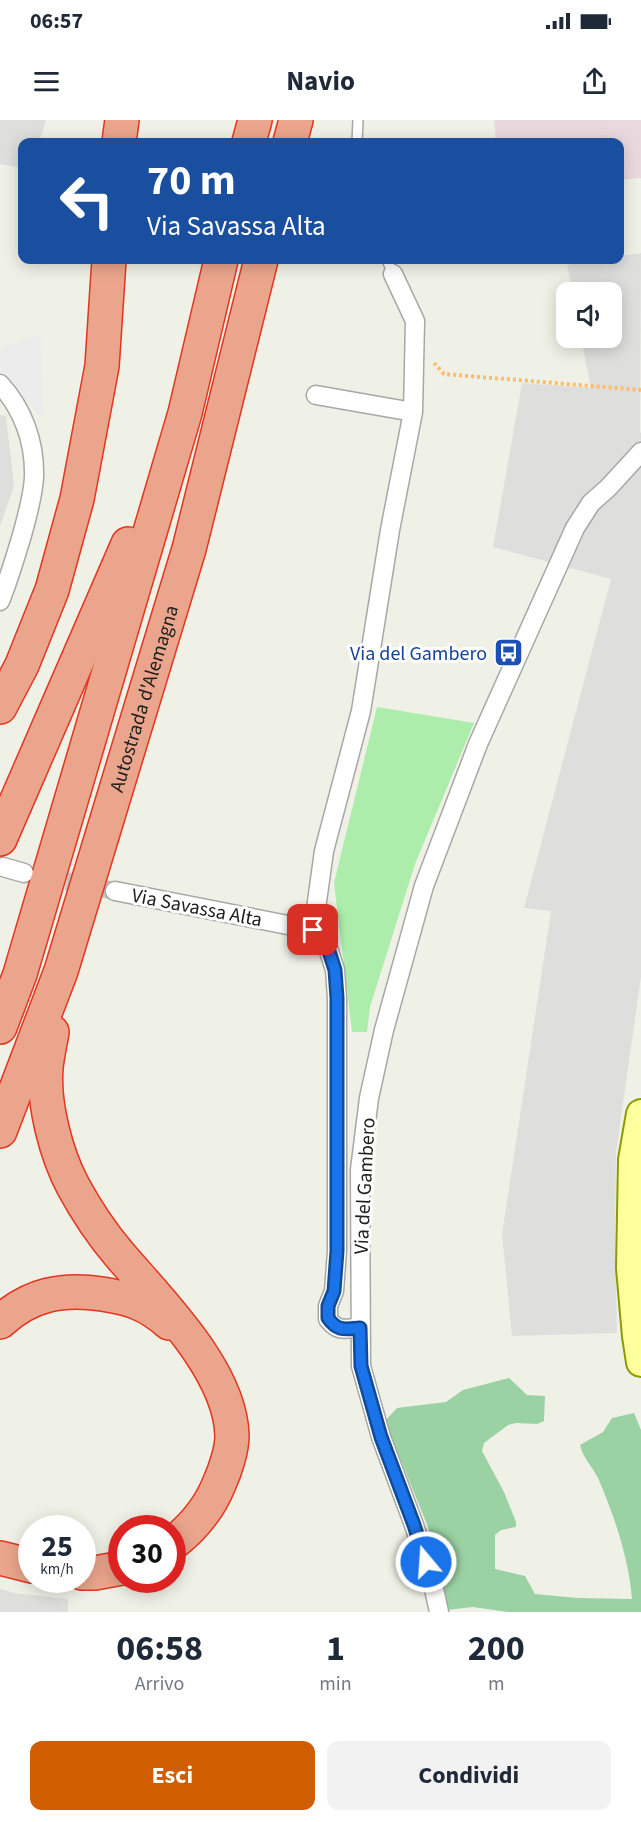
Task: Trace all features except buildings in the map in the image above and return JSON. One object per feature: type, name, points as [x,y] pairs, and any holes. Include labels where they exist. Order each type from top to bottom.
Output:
[{"type":"highway","points":[[120,138],[122,120]]},
{"type":"highway","points":[[250,138],[255,120]]},
{"type":"highway","points":[[291,138],[296,120]]},
{"type":"highway","points":[[0,707],[22,665],[52,590],[77,499],[102,366],[109,264]]},
{"type":"highway","name":"Autostrada d'Alemagna","points":[[0,1027],[23,962],[185,412],[221,264]]},
{"type":"highway","name":"Autostrada d'Alemagna","points":[[0,1131],[62,971],[189,549],[260,264]]},
{"type":"highway","points":[[1,853],[185,412]]},
{"type":"highway","points":[[62,971],[46,1069],[52,1128],[60,1157],[87,1210],[118,1253],[189,1339],[214,1376],[227,1408],[232,1437],[225,1471],[211,1503],[186,1533]]},
{"type":"highway","points":[[0,1322],[10,1312],[49,1294],[80,1291],[137,1302],[154,1311],[189,1339]]},
{"type":"highway","points":[[0,1558],[18,1562]]},
{"type":"main road","points":[[641,1114],[633,1160],[637,1336],[641,1362]]},
{"type":"street","points":[[360,1328],[334,1327],[328,1318],[328,1306],[334,1291],[337,1251],[337,998],[335,970],[327,945],[313,930],[324,851],[361,711],[390,530],[413,412],[415,321],[390,267]]},
{"type":"street","points":[[0,384],[11,397],[26,423],[34,476],[31,501],[21,539],[10,578],[0,601]]},
{"type":"street","points":[[316,396],[413,412]]},
{"type":"street","name":"Via del Gambero","points":[[439,1612],[432,1580],[381,1437],[361,1366],[360,1170],[369,1098],[384,1030],[424,886],[478,744],[575,528],[591,503],[641,452]]},
{"type":"street","points":[[1,853],[24,873]]},
{"type":"street","name":"Via Savassa Alta","points":[[115,891],[313,930]]},
{"type":"lane","points":[[357,138],[358,120]]},
{"type":"path","points":[[444,374],[641,390]]},
{"type":"shaded area","points":[[0,120],[46,120],[40,138],[18,138],[18,167],[0,164]]},
{"type":"shaded area","points":[[494,120],[641,120],[641,178],[624,180],[624,138],[496,138]]},
{"type":"shaded area","points":[[641,253],[641,977],[616,1152],[617,1333],[512,1336],[502,1234],[551,911],[524,908],[611,579],[493,547],[522,383],[591,388],[583,348],[622,348],[622,282],[571,282],[567,265],[624,264],[624,255]]},
{"type":"shaded area","points":[[41,333],[43,419],[0,371],[0,348]]},
{"type":"shaded area","points":[[0,415],[6,416],[14,486],[0,526]]},
{"type":"shaded area","points":[[0,1589],[68,1599],[68,1612],[0,1612]]},
{"type":"green space","points":[[377,707],[474,723],[415,864],[370,1007],[367,1032],[352,1032],[334,883]]},
{"type":"green space","points":[[509,1378],[527,1395],[545,1396],[544,1421],[537,1424],[508,1425],[484,1443],[482,1451],[504,1492],[516,1522],[516,1527],[501,1530],[495,1535],[495,1569],[525,1576],[535,1594],[632,1599],[628,1568],[615,1522],[598,1478],[585,1458],[580,1445],[603,1432],[612,1418],[634,1413],[641,1430],[641,1612],[508,1612],[473,1607],[447,1610],[440,1571],[428,1527],[385,1421],[397,1408],[446,1402],[463,1390]]},
{"type":"tunnel","points":[[40,876],[115,891]]},
{"type":"place","name":"Via del Gambero","points":[[508,653]]},
{"type":"route","points":[[313,930],[327,945],[335,970],[337,998],[337,1251],[334,1291],[328,1306],[328,1318],[334,1327],[360,1328],[361,1366],[381,1437],[426,1562]]}]
